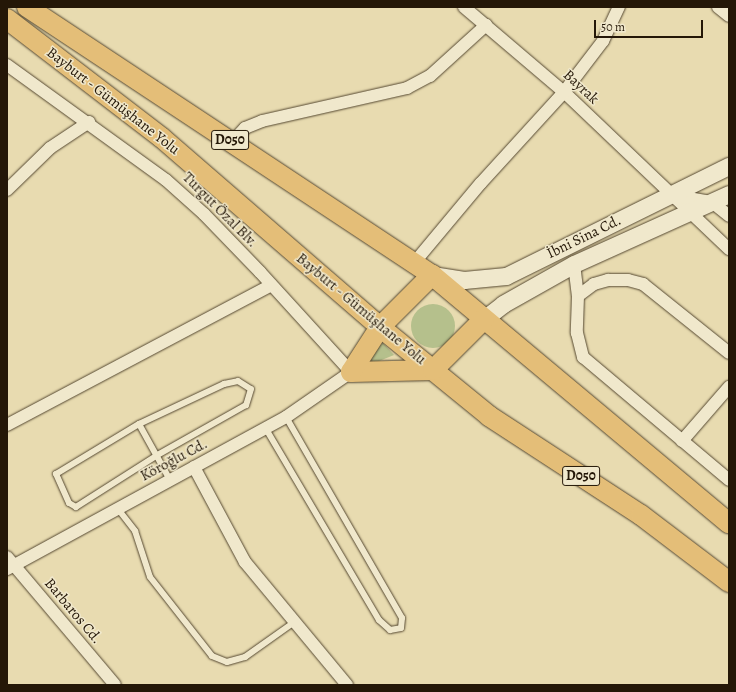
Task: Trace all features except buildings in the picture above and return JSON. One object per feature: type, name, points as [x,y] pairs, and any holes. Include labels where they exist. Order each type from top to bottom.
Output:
[{"type":"highway","name":"Bayburt - Gümüşhane Yolu","points":[[27,7],[432,275],[484,319],[544,366],[729,523]]},
{"type":"highway","name":"Bayburt - Gümüşhane Yolu","points":[[7,19],[162,138],[380,327],[489,416],[641,515],[729,582]]},
{"type":"highway","points":[[351,372],[380,327],[432,275]]},
{"type":"highway","points":[[351,372],[433,370],[484,319]]},
{"type":"main road","name":"İbni Sina Cd.","points":[[432,275],[464,280],[506,276],[729,166]]},
{"type":"main road","name":"İbni Sina Cd.","points":[[484,319],[503,304],[574,264],[691,214],[729,194]]},
{"type":"street","name":"Bayrak","points":[[464,7],[564,92],[729,249]]},
{"type":"street","points":[[414,263],[481,183],[564,92],[603,41],[619,7]]},
{"type":"street","points":[[718,7],[729,16]]},
{"type":"street","points":[[232,142],[245,128],[262,121],[407,88],[430,76],[486,25]]},
{"type":"street","name":"Turgut Özal Blv.","points":[[7,65],[89,122],[166,180],[204,214],[351,372]]},
{"type":"street","points":[[7,190],[50,148],[89,122]]},
{"type":"street","points":[[671,194],[712,202],[729,216]]},
{"type":"street","points":[[574,264],[578,296],[577,333],[583,358],[729,480]]},
{"type":"street","points":[[578,296],[594,284],[608,280],[628,280],[643,284],[729,353]]},
{"type":"street","points":[[7,425],[271,285]]},
{"type":"street","name":"Köroğlu Cd.","points":[[9,564],[118,509],[266,429],[351,372]]},
{"type":"street","points":[[682,441],[729,387]]},
{"type":"street","points":[[194,467],[245,562],[293,623],[347,685]]},
{"type":"street","name":"Barbaros Cd.","points":[[9,564],[115,685]]},
{"type":"lane","points":[[238,381],[251,389],[246,405],[156,456],[76,507],[69,503],[56,474],[138,424],[224,384],[238,381]]},
{"type":"lane","points":[[266,429],[380,620],[390,630],[401,628],[402,618],[286,417]]},
{"type":"lane","points":[[138,424],[170,480]]},
{"type":"lane","points":[[118,509],[134,531],[150,577],[212,656],[228,662],[245,657],[293,623]]},
{"type":"green space","points":[[433,304],[445,308],[451,314],[455,326],[451,338],[445,344],[433,348],[421,344],[415,338],[411,326],[415,314],[421,308]]},
{"type":"green space","points":[[383,343],[394,355],[362,368],[359,361]]}]
